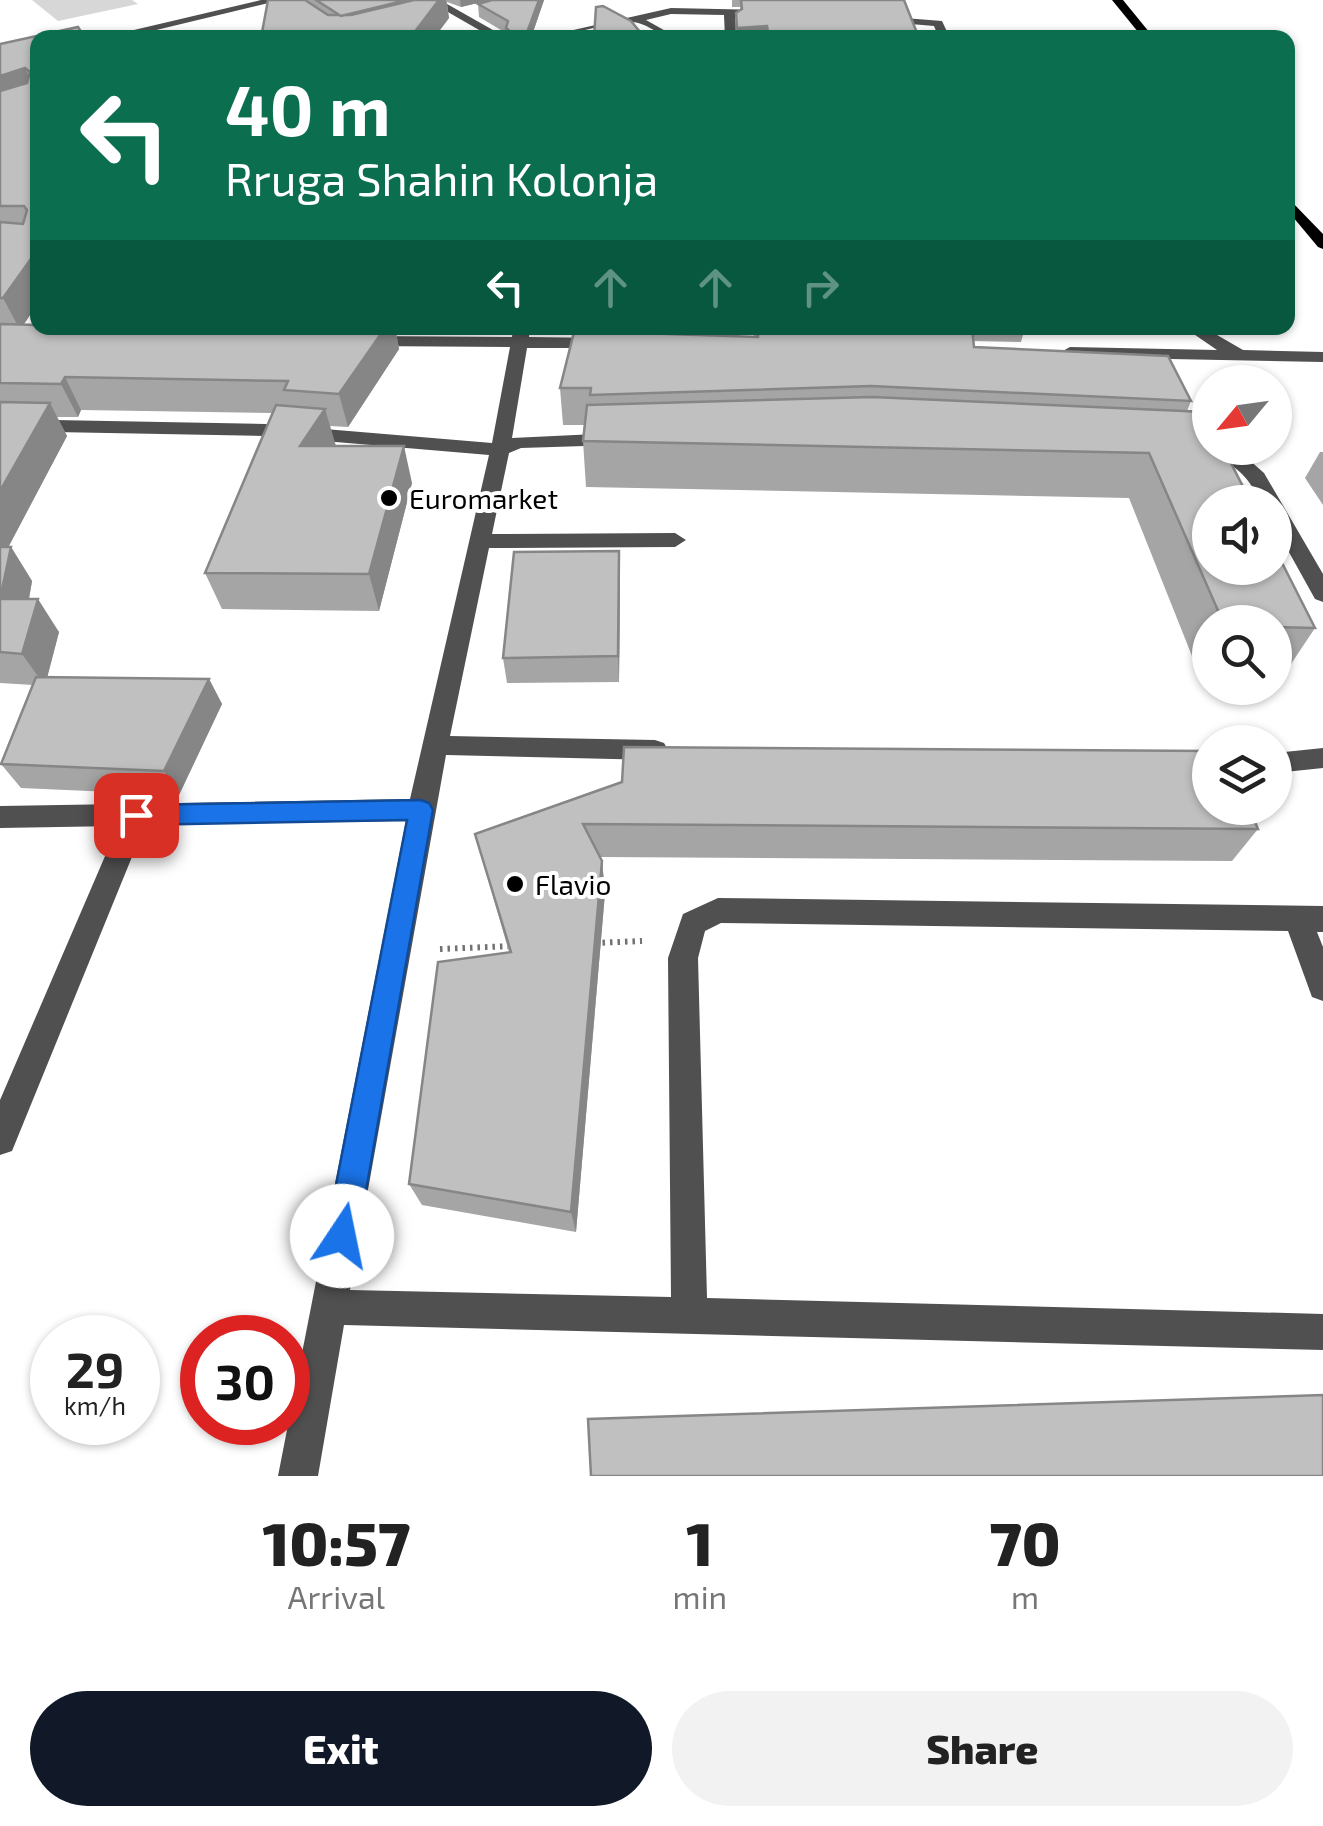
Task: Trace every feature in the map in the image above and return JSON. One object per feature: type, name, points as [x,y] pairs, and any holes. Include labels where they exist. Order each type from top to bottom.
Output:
[{"type":"main road","points":[[1117,0],[1142,30]]},
{"type":"main road","points":[[1295,210],[1323,244]]},
{"type":"street","points":[[142,30],[276,0]]},
{"type":"street","points":[[432,0],[489,30]]},
{"type":"street","points":[[891,6],[938,23],[941,30]]},
{"type":"street","points":[[579,30],[671,11],[786,14]]},
{"type":"street","points":[[729,11],[731,30]]},
{"type":"street","points":[[427,16],[461,12]]},
{"type":"street","points":[[635,18],[658,30]]},
{"type":"street","points":[[862,18],[938,23]]},
{"type":"street","points":[[340,340],[491,335]]},
{"type":"street","points":[[298,1476],[421,810],[500,450],[521,335]]},
{"type":"street","points":[[533,335],[630,343]]},
{"type":"street","points":[[1206,335],[1240,356]]},
{"type":"street","points":[[1043,352],[1323,357]]},
{"type":"street","points":[[0,425],[265,430],[500,450],[518,442],[634,438]]},
{"type":"street","points":[[1178,447],[1217,449],[1239,458],[1254,470],[1262,485]]},
{"type":"street","points":[[1292,539],[1323,594]]},
{"type":"street","points":[[480,540],[675,540]]},
{"type":"street","points":[[434,745],[673,750]]},
{"type":"street","points":[[1292,761],[1323,758]]},
{"type":"street","points":[[0,818],[421,810]]},
{"type":"street","points":[[0,1139],[136,815]]},
{"type":"street","points":[[689,1316],[683,958],[693,922],[718,910],[1310,919],[1323,988]]},
{"type":"street","points":[[329,1307],[1323,1332]]},
{"type":"path","points":[[590,943],[688,940]]},
{"type":"path","points":[[395,950],[532,945]]},
{"type":"shaded area","points":[[32,0],[132,0],[138,4],[58,21]]},
{"type":"building","points":[[268,0],[305,0],[328,15],[351,15],[414,0],[439,0],[416,30],[262,30]]},
{"type":"building","points":[[316,0],[407,0],[341,16]]},
{"type":"building","points":[[492,0],[539,0],[528,30],[509,30],[508,21],[478,4]]},
{"type":"building","points":[[741,0],[904,0],[916,30],[737,28],[736,13],[742,9]]},
{"type":"building","points":[[603,6],[631,21],[638,30],[595,30],[596,7]]},
{"type":"building","points":[[30,37],[30,72],[25,68],[0,76],[0,44]]},
{"type":"building","points":[[30,72],[30,260],[0,298],[0,222],[23,224],[27,210],[24,206],[0,206],[0,91],[27,83]]},
{"type":"building","points":[[0,324],[30,325],[30,335],[380,335],[339,394],[284,390],[288,381],[65,377],[61,384],[0,383]]},
{"type":"building","points":[[573,335],[973,335],[974,347],[1168,356],[1191,401],[871,386],[590,395],[591,388],[560,388]]},
{"type":"building","points":[[872,397],[1192,411],[1192,465],[1232,465],[1242,485],[1192,485],[1192,551],[1149,453],[583,441],[587,405]]},
{"type":"building","points":[[0,402],[50,403],[0,491]]},
{"type":"building","points":[[276,405],[325,409],[300,446],[404,446],[369,574],[205,573]]},
{"type":"building","points":[[0,547],[11,547],[0,599]]},
{"type":"building","points":[[619,551],[618,656],[503,658],[514,552]]},
{"type":"building","points":[[1292,583],[1315,628],[1292,627],[1292,605],[1216,605],[1207,585]]},
{"type":"building","points":[[0,599],[38,599],[22,654],[0,652]]},
{"type":"building","points":[[36,677],[209,679],[164,771],[1,764]]},
{"type":"building","points":[[624,747],[1192,751],[1192,825],[1256,825],[1258,829],[583,824],[602,861],[571,1212],[409,1184],[438,962],[511,952],[475,834],[622,782]]},
{"type":"building","points":[[1323,1395],[1323,1476],[591,1476],[588,1419]]},
{"type":"place","name":"Euromarket","points":[[389,498]]},
{"type":"place","name":"Flavio","points":[[515,884]]},
{"type":"route","points":[[136,815],[421,810],[342,1236]]}]
